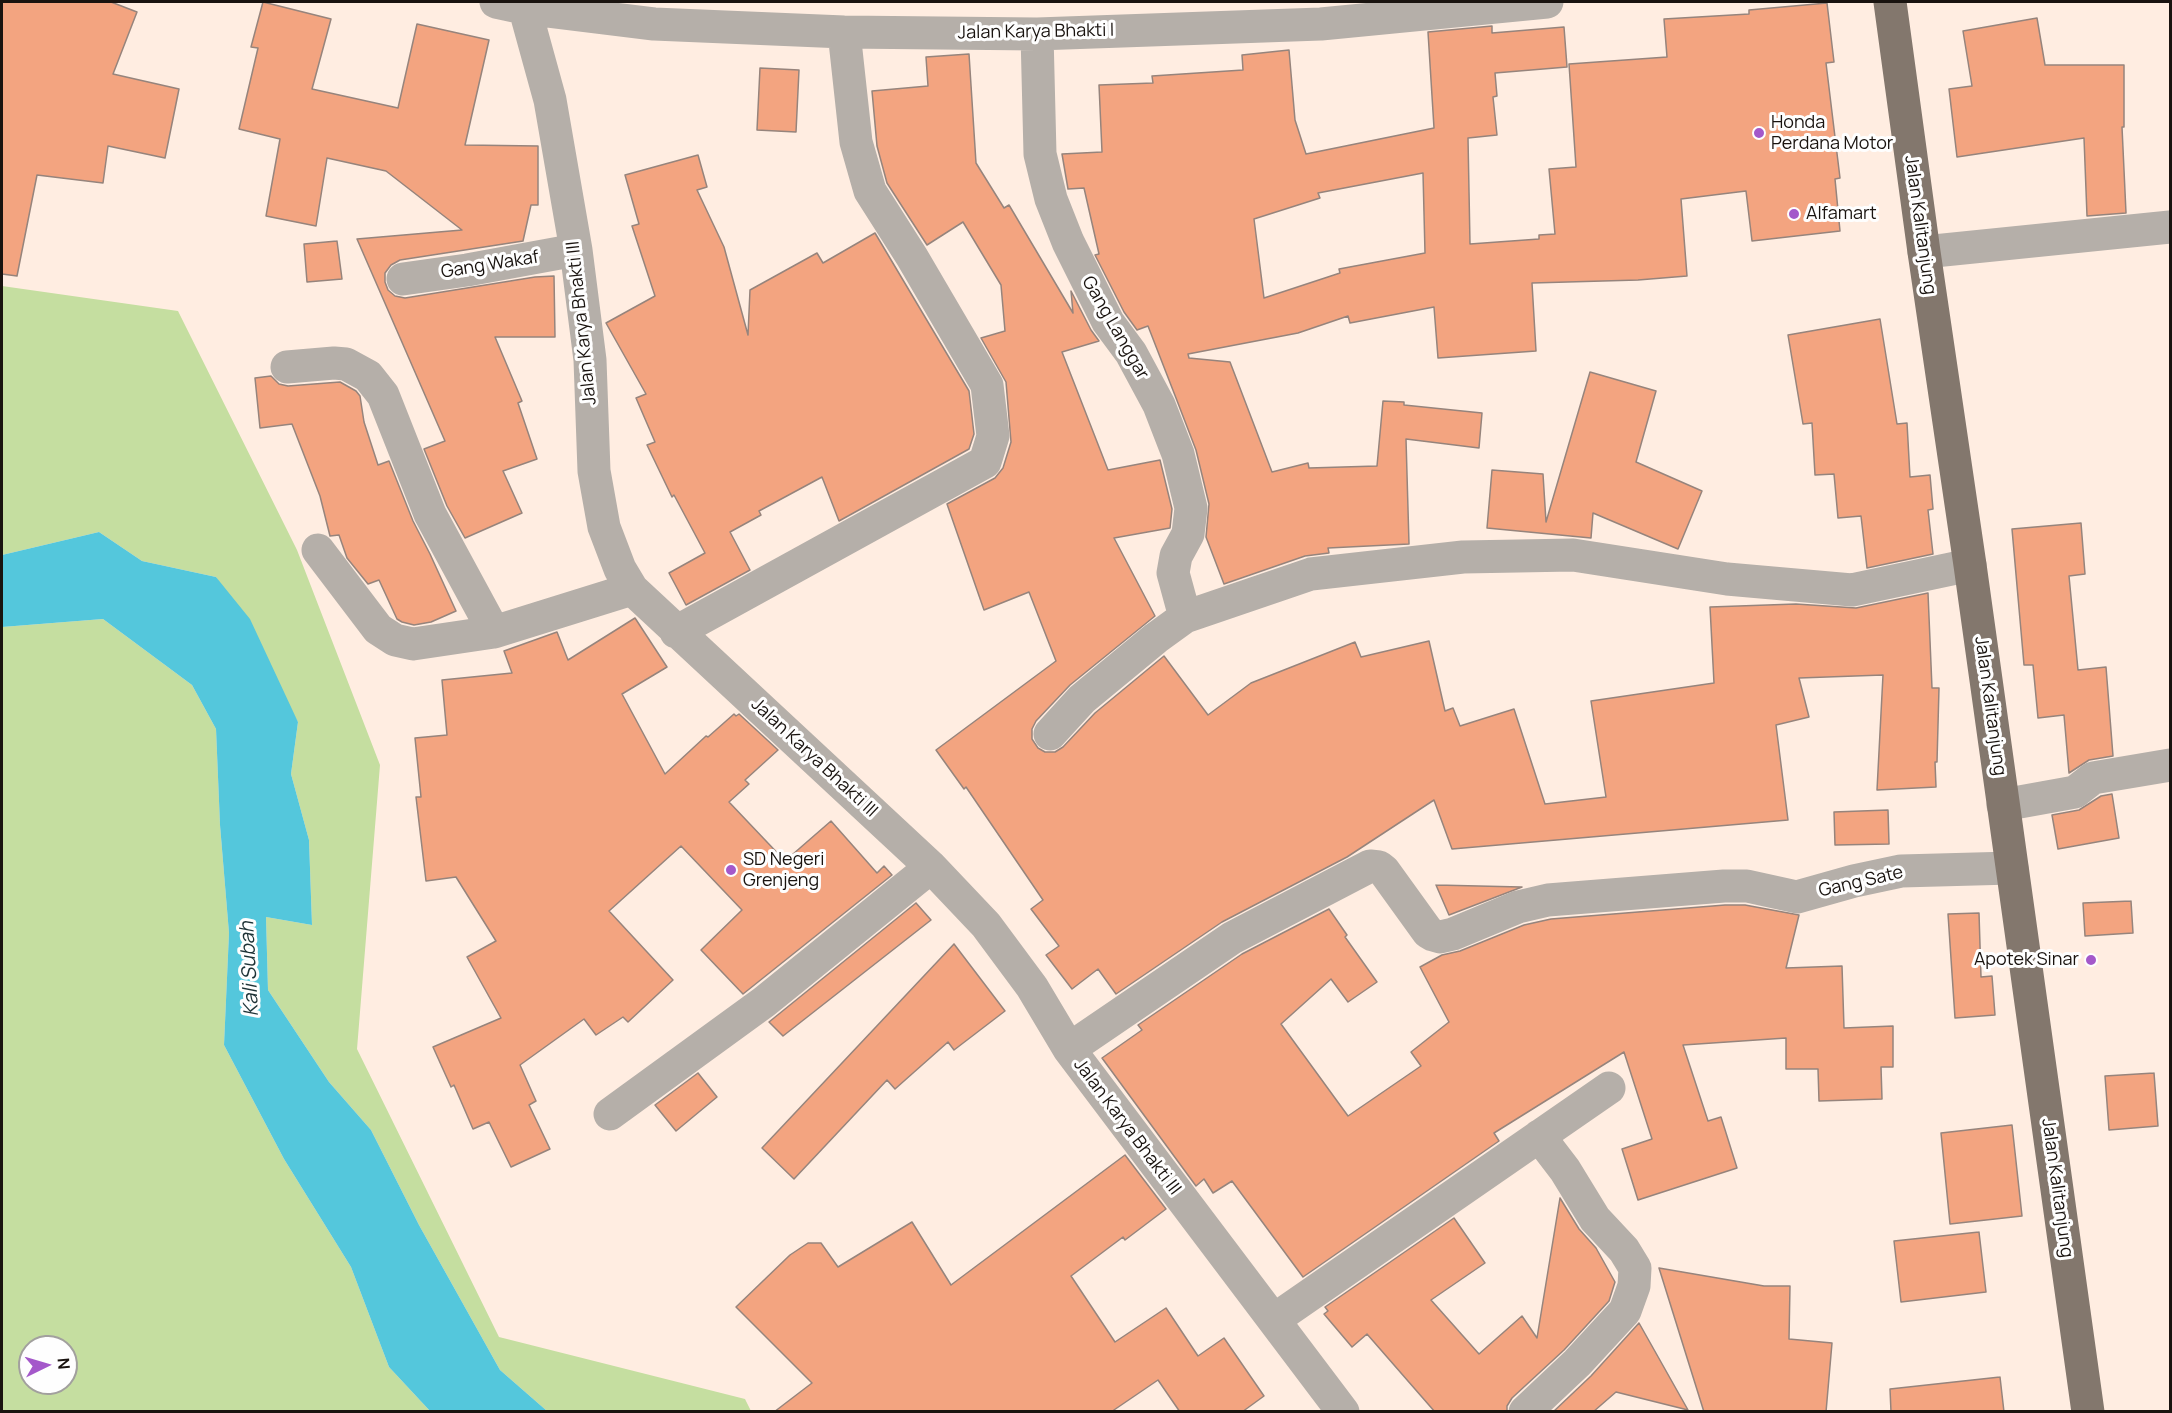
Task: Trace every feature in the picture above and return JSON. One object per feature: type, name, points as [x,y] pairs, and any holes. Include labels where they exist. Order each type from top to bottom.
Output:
[{"type":"main road","name":"Jalan Kalitanjung","points":[[1890,2],[2088,1412]]},
{"type":"street","name":"Jalan Karya Bhakti I","points":[[515,4],[654,24],[844,32],[1037,34],[1321,24],[1547,2]]},
{"type":"street","name":"Jalan Karya Bhakti III","points":[[515,4],[550,100],[576,250],[590,360],[594,471],[604,527],[620,569],[632,589],[676,632],[931,867],[986,925],[1032,987],[1069,1049],[1343,1412]]},
{"type":"street","points":[[676,632],[985,462],[993,436],[987,385],[912,257],[870,191],[856,142],[844,32]]},
{"type":"street","name":"Gang Langgar","points":[[1037,34],[1040,154],[1051,198],[1068,242],[1108,322],[1131,353],[1159,405],[1178,454],[1191,508],[1188,534],[1176,556],[1173,573],[1185,617]]},
{"type":"street","points":[[1924,252],[2170,228]]},
{"type":"street","name":"Gang Wakaf","points":[[403,279],[576,250]]},
{"type":"street","points":[[287,367],[346,364],[369,376],[383,395],[430,514],[494,632]]},
{"type":"street","points":[[318,550],[378,629],[395,640],[413,644],[494,632],[632,589]]},
{"type":"street","points":[[1050,734],[1082,699],[1185,617],[1311,574],[1463,557],[1573,555],[1727,579],[1852,591],[1970,565]]},
{"type":"street","points":[[2003,805],[2075,792],[2093,777],[2170,765]]},
{"type":"street","name":"Gang Sate","points":[[1069,1049],[1232,938],[1370,866],[1379,867],[1384,871],[1428,932],[1440,937],[1453,934],[1518,907],[1548,900],[1621,893],[1747,886],[1797,897],[1901,870],[2012,868]]},
{"type":"street","points":[[610,1114],[764,1002],[931,867]]},
{"type":"street","points":[[1275,1319],[1610,1088]]},
{"type":"street","points":[[1525,1412],[1577,1363],[1625,1311],[1634,1286],[1635,1268],[1624,1250],[1595,1219],[1565,1170],[1539,1136]]},
{"type":"green space","points":[[2,286],[178,311],[297,550],[380,765],[357,1049],[499,1337],[745,1399],[751,1411],[547,1411],[500,1370],[419,1225],[371,1130],[329,1082],[268,990],[266,917],[312,925],[309,840],[291,774],[298,722],[216,577],[142,561],[99,532],[2,555]]},
{"type":"green space","points":[[103,619],[192,685],[216,729],[220,825],[229,933],[224,1045],[284,1159],[351,1267],[389,1367],[430,1411],[2,1412],[2,627]]},
{"type":"water","name":"Kali Subah","points":[[99,532],[142,561],[216,577],[250,619],[298,722],[291,774],[309,840],[312,925],[266,917],[268,990],[329,1082],[371,1130],[419,1225],[500,1370],[547,1411],[430,1411],[389,1367],[351,1267],[284,1159],[224,1045],[229,933],[220,825],[216,729],[192,685],[103,619],[2,627],[2,555]]},
{"type":"building","points":[[2,2],[111,2],[137,12],[113,74],[179,89],[165,158],[108,146],[103,183],[37,175],[17,276],[2,274]]},
{"type":"building","points":[[263,2],[331,19],[312,89],[398,108],[417,24],[489,40],[465,145],[538,146],[538,205],[531,205],[523,241],[400,260],[391,265],[385,273],[385,282],[388,290],[395,296],[405,298],[554,276],[555,337],[495,337],[522,401],[518,403],[537,459],[503,471],[522,513],[465,538],[447,506],[424,449],[445,441],[357,239],[462,230],[386,171],[327,158],[316,226],[266,216],[280,139],[239,129],[258,48],[251,47]]},
{"type":"building","points":[[1827,3],[1834,62],[1826,63],[1840,178],[1835,179],[1840,231],[1752,241],[1746,191],[1681,199],[1687,276],[1532,283],[1536,351],[1438,358],[1434,307],[1350,323],[1348,316],[1298,333],[1188,354],[1189,358],[1230,362],[1272,472],[1308,463],[1309,468],[1377,466],[1383,401],[1482,413],[1479,448],[1406,439],[1409,544],[1328,548],[1329,553],[1305,556],[1224,584],[1206,537],[1209,504],[1196,450],[1148,326],[1137,330],[1124,312],[1095,255],[1099,254],[1084,188],[1068,189],[1062,154],[1102,152],[1099,85],[1153,83],[1152,76],[1243,70],[1242,55],[1289,50],[1295,120],[1306,154],[1434,128],[1428,32],[1492,26],[1492,33],[1564,27],[1567,67],[1495,73],[1497,96],[1493,97],[1497,135],[1468,138],[1470,244],[1539,239],[1539,235],[1555,234],[1549,169],[1576,167],[1569,64],[1667,57],[1664,19],[1749,14],[1749,10]],"holes":[[[1423,173],[1425,253],[1339,269],[1340,273],[1264,298],[1254,219],[1320,198],[1318,193]]]},
{"type":"building","points":[[2037,18],[2045,65],[2124,65],[2124,127],[2122,127],[2126,213],[2087,216],[2084,138],[1957,157],[1949,89],[1972,86],[1963,31]]},
{"type":"building","points":[[969,54],[976,163],[1004,208],[1009,205],[1073,313],[1071,291],[1099,341],[1062,352],[1108,470],[1160,460],[1172,509],[1170,528],[1114,538],[1155,616],[1070,685],[1036,721],[1032,729],[1032,739],[1038,748],[1045,752],[1055,752],[1063,747],[1095,713],[1164,656],[1208,715],[1251,683],[1355,642],[1361,657],[1429,641],[1445,711],[1453,708],[1460,726],[1514,709],[1545,804],[1606,797],[1591,701],[1714,683],[1710,607],[1796,604],[1856,608],[1928,593],[1932,688],[1939,688],[1936,787],[1877,790],[1883,675],[1799,678],[1809,717],[1776,725],[1788,820],[1452,849],[1434,800],[1347,857],[1222,922],[1116,994],[1098,969],[1072,989],[1046,955],[1059,946],[1031,909],[1043,900],[966,787],[964,789],[936,750],[1056,661],[1029,592],[984,610],[947,504],[995,478],[1003,468],[1011,442],[1006,382],[981,338],[1005,331],[1001,285],[963,222],[927,245],[887,183],[877,146],[872,91],[928,86],[926,57]]},
{"type":"building","points":[[760,68],[799,70],[796,132],[757,130]]},
{"type":"building","points":[[698,155],[707,187],[697,190],[724,247],[748,335],[750,290],[817,253],[823,263],[875,233],[969,391],[974,434],[969,449],[839,521],[822,477],[759,511],[761,515],[730,532],[750,570],[686,605],[669,573],[705,553],[674,495],[672,497],[647,445],[655,442],[636,398],[646,394],[606,323],[655,296],[632,226],[639,224],[625,175]]},
{"type":"building","points":[[337,241],[342,279],[307,282],[304,244]]},
{"type":"building","points":[[1880,319],[1897,424],[1907,423],[1910,477],[1930,475],[1933,509],[1928,510],[1933,554],[1867,568],[1861,516],[1838,518],[1834,474],[1815,475],[1812,423],[1803,424],[1788,335]]},
{"type":"building","points":[[1590,372],[1656,391],[1636,462],[1702,491],[1678,549],[1593,513],[1591,538],[1487,528],[1492,470],[1543,474],[1546,522]]},
{"type":"building","points":[[271,376],[279,384],[288,386],[340,382],[356,391],[360,396],[364,422],[378,465],[389,461],[413,521],[456,611],[431,622],[414,625],[402,622],[397,619],[379,580],[368,584],[347,558],[339,535],[330,536],[320,496],[292,424],[260,428],[255,378]]},
{"type":"building","points":[[2081,523],[2085,574],[2069,576],[2078,670],[2106,667],[2113,756],[2089,760],[2069,773],[2064,715],[2038,718],[2033,665],[2024,665],[2012,529]]},
{"type":"building","points":[[635,618],[667,667],[622,694],[665,774],[706,736],[708,737],[734,714],[736,716],[739,714],[778,750],[745,780],[749,784],[729,802],[785,861],[831,821],[877,873],[884,866],[892,875],[743,994],[701,950],[742,910],[681,846],[609,911],[673,980],[628,1022],[623,1017],[596,1035],[584,1019],[520,1065],[536,1101],[529,1105],[550,1149],[511,1167],[489,1122],[473,1129],[454,1085],[451,1087],[433,1047],[501,1018],[467,957],[496,941],[456,877],[426,881],[416,797],[421,797],[415,738],[447,735],[442,680],[512,673],[504,651],[557,632],[568,660]]},
{"type":"building","points":[[2112,794],[2119,838],[2058,849],[2052,815],[2079,810],[2101,796]]},
{"type":"building","points":[[1888,810],[1889,844],[1835,845],[1834,812]]},
{"type":"building","points":[[1436,885],[1521,887],[1522,887],[1449,915]]},
{"type":"building","points":[[2131,901],[2133,933],[2085,936],[2083,903]]},
{"type":"building","points":[[916,903],[931,920],[783,1036],[769,1022]]},
{"type":"building","points":[[1745,905],[1799,915],[1786,968],[1842,966],[1844,1028],[1893,1026],[1893,1067],[1881,1067],[1882,1099],[1819,1101],[1818,1069],[1786,1069],[1786,1038],[1683,1045],[1708,1121],[1721,1117],[1737,1168],[1638,1200],[1622,1149],[1652,1139],[1624,1052],[1494,1133],[1499,1141],[1303,1277],[1232,1181],[1213,1193],[1204,1179],[1196,1186],[1102,1058],[1142,1030],[1138,1025],[1242,954],[1329,909],[1347,935],[1345,937],[1377,982],[1348,1002],[1331,979],[1281,1024],[1348,1116],[1421,1066],[1411,1052],[1449,1022],[1420,967],[1442,955],[1460,951],[1524,925],[1551,919]]},
{"type":"building","points":[[1979,913],[1981,977],[1992,976],[1995,1015],[1955,1018],[1948,914]]},
{"type":"building","points":[[954,944],[1005,1011],[954,1050],[948,1042],[895,1089],[887,1080],[794,1179],[762,1148]]},
{"type":"building","points":[[698,1073],[717,1097],[676,1131],[655,1105]]},
{"type":"building","points":[[2154,1073],[2158,1126],[2109,1130],[2105,1076]]},
{"type":"building","points":[[2012,1125],[2022,1216],[1950,1224],[1941,1133]]},
{"type":"building","points":[[1125,1155],[1166,1209],[1125,1240],[1123,1237],[1071,1276],[1115,1342],[1166,1308],[1198,1356],[1224,1338],[1264,1396],[1242,1412],[1180,1412],[1158,1380],[1111,1412],[774,1412],[812,1383],[736,1307],[790,1255],[808,1243],[821,1243],[838,1267],[912,1222],[951,1285]]},
{"type":"building","points":[[1560,1198],[1579,1229],[1596,1248],[1615,1282],[1609,1301],[1564,1350],[1512,1398],[1507,1406],[1507,1412],[1435,1412],[1367,1334],[1352,1347],[1324,1314],[1328,1311],[1325,1307],[1454,1218],[1485,1263],[1431,1300],[1479,1354],[1522,1316],[1537,1338]]},
{"type":"building","points":[[1979,1232],[1986,1292],[1901,1302],[1894,1241]]},
{"type":"building","points":[[1659,1268],[1764,1286],[1790,1286],[1789,1339],[1832,1343],[1826,1412],[1704,1412]]},
{"type":"building","points":[[1639,1323],[1688,1410],[1616,1392],[1593,1412],[1553,1412],[1591,1376]]},
{"type":"building","points":[[2000,1377],[2004,1412],[1891,1412],[1890,1389]]},
{"type":"place","name":"Honda Perdana Motor","points":[[1759,133]]},
{"type":"place","name":"Alfamart","points":[[1794,214]]},
{"type":"place","name":"SD Negeri Grenjeng","points":[[731,870]]},
{"type":"place","name":"Apotek Sinar","points":[[2091,960]]}]
